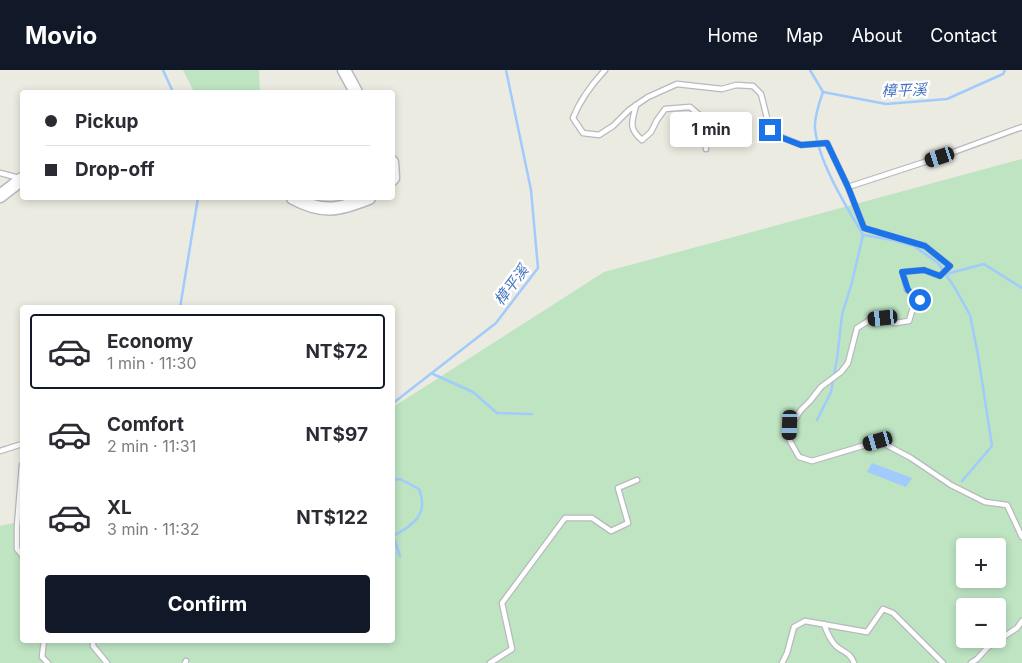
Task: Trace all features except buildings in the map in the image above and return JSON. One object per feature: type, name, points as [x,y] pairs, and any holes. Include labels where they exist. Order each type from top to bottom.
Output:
[{"type":"street","points":[[344,70],[355,90]]},
{"type":"street","points":[[0,196],[20,181]]},
{"type":"street","points":[[297,200],[324,209],[337,208],[364,200]]},
{"type":"lane","points":[[605,70],[577,107],[573,118],[583,133],[599,135],[613,126],[629,110],[664,89],[677,84],[722,89],[736,86],[752,86],[761,94],[770,130],[780,137],[801,145],[827,143],[848,187],[864,228],[925,246],[950,266],[940,276],[924,270],[902,272],[908,290],[920,300],[912,310],[909,320],[895,323],[883,318],[870,320],[858,328],[848,363],[840,373],[821,387],[800,410],[790,425],[790,441],[799,457],[812,461],[878,441],[911,458],[951,485],[986,502],[1007,505],[1022,537]]},
{"type":"lane","points":[[637,105],[631,122],[635,133],[642,140],[651,132],[656,120],[665,109],[690,107],[704,119],[706,149]]},
{"type":"lane","points":[[848,187],[940,157],[1022,127]]},
{"type":"lane","points":[[0,173],[20,178]]},
{"type":"lane","points":[[0,451],[20,445]]},
{"type":"lane","points":[[490,663],[512,650],[502,603],[565,518],[592,518],[612,531],[628,523],[618,488],[637,480]]},
{"type":"lane","points":[[20,489],[17,549],[20,553]]},
{"type":"lane","points":[[782,663],[787,653],[794,627],[805,621],[867,632],[883,609],[893,613],[943,663]]},
{"type":"lane","points":[[971,663],[988,647],[1018,628],[1022,621]]},
{"type":"lane","points":[[824,624],[828,636],[836,646],[852,656],[854,663]]},
{"type":"lane","points":[[44,643],[42,656],[48,663]]},
{"type":"lane","points":[[93,643],[93,646],[107,663]]},
{"type":"green space","points":[[183,70],[259,70],[260,90],[193,90]]},
{"type":"green space","points":[[1022,159],[1022,663],[0,663],[0,526],[20,521],[20,643],[395,643],[395,406],[604,272]]},
{"type":"water","points":[[872,463],[912,478],[906,487],[867,472]]},
{"type":"waterway","name":"樟平溪","points":[[163,70],[172,90]]},
{"type":"waterway","name":"樟平溪","points":[[395,402],[496,323],[538,268],[531,190],[506,70]]},
{"type":"waterway","name":"樟平溪","points":[[810,70],[823,92],[886,104],[947,99],[1003,74],[1005,70]]},
{"type":"waterway","points":[[817,420],[831,392],[842,315],[863,235],[827,170],[818,142],[815,120],[823,92]]},
{"type":"waterway","name":"樟平溪","points":[[180,305],[198,200]]},
{"type":"waterway","points":[[864,235],[914,246],[938,263],[970,315],[992,446],[962,481]]},
{"type":"waterway","points":[[946,274],[984,264],[1022,288]]},
{"type":"waterway","points":[[433,374],[473,392],[497,413],[532,414]]},
{"type":"waterway","points":[[395,480],[400,479],[419,489],[422,498],[421,512],[418,518],[407,528],[395,535]]},
{"type":"waterway","points":[[395,542],[400,556]]},
{"type":"route","points":[[770,130],[780,137],[801,145],[827,143],[848,187],[864,228],[925,246],[950,266],[940,276],[924,270],[902,272],[908,290],[920,300]]}]
